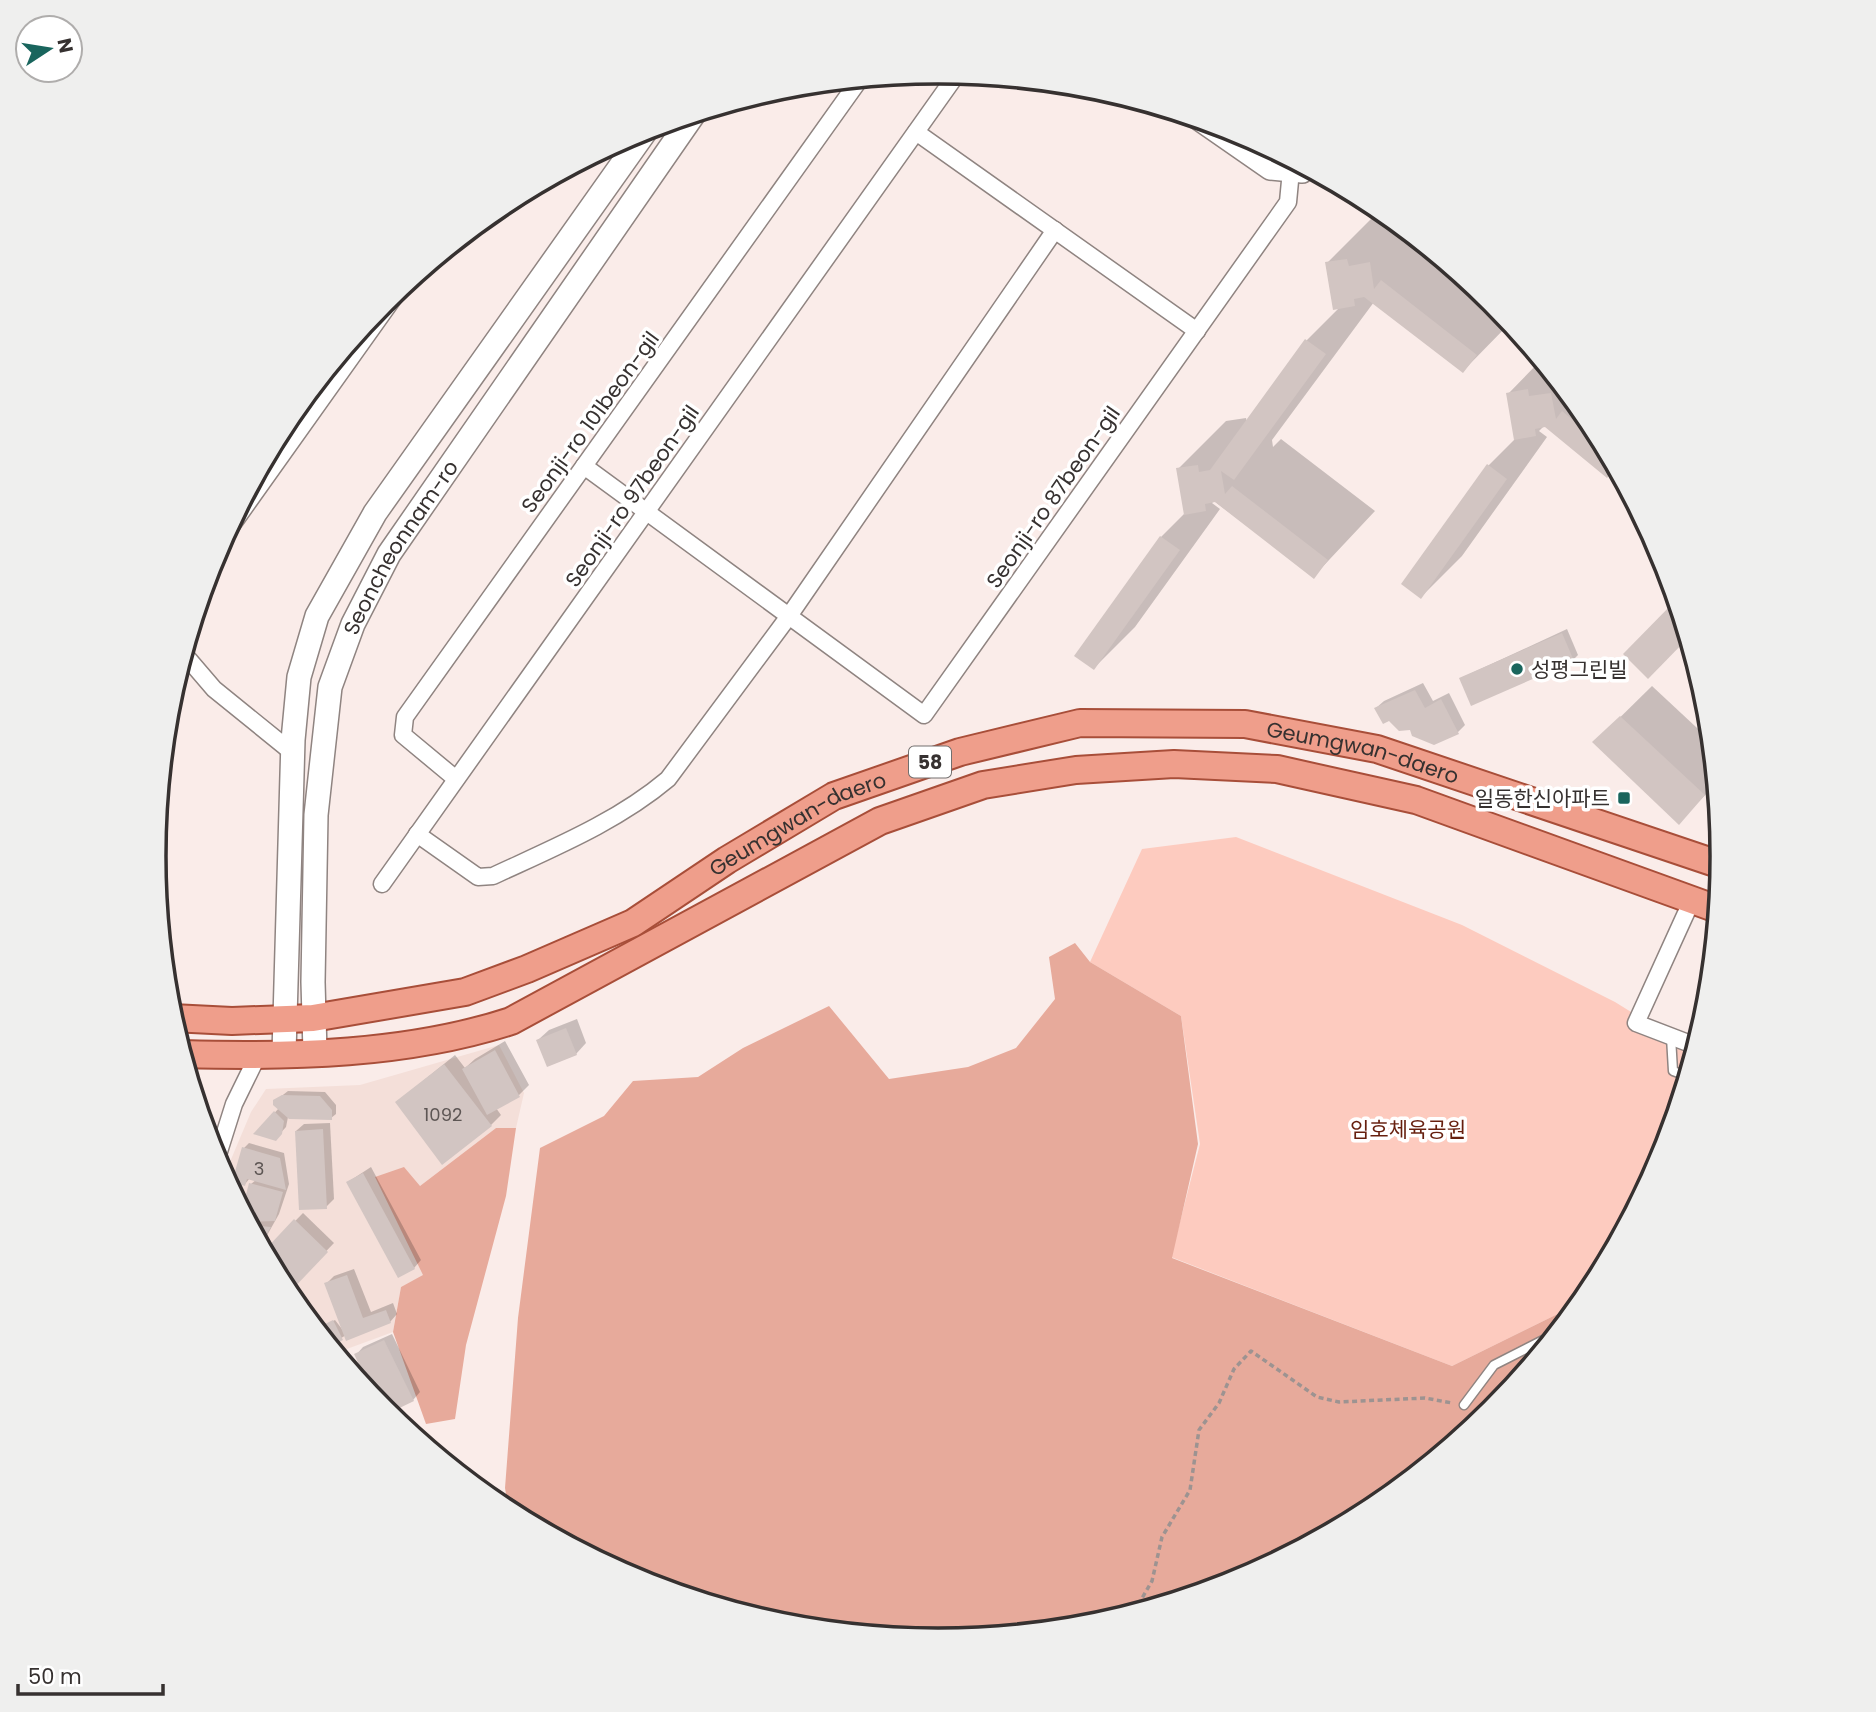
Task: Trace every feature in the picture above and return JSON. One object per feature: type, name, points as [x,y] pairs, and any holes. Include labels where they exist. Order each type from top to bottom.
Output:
[{"type":"main road","name":"Seoncheonnam-ro","points":[[315,1052],[313,1018],[316,814],[330,687],[353,624],[389,554],[685,127]]},
{"type":"main road","name":"Seoncheonnam-ro","points":[[271,1053],[284,1020],[293,752],[299,677],[317,616],[375,513],[634,147]]},
{"type":"main road","name":"Geumgwan-daero","points":[[184,1018],[313,1018],[465,992],[527,969],[633,923],[727,860],[834,796],[960,752],[1080,723],[1245,724],[1377,749],[1710,861]]},
{"type":"main road","name":"Geumgwan-daero","points":[[192,1054],[315,1052],[385,1047],[477,1032],[511,1021],[880,821],[983,785],[1076,770],[1174,764],[1277,769],[1416,800],[1708,906]]},
{"type":"street","name":"Seonji-ro 97beon-gil","points":[[382,884],[950,84]]},
{"type":"street","name":"Seonji-ro 101beon-gil","points":[[456,779],[402,735],[405,717],[853,89]]},
{"type":"street","points":[[916,132],[1197,331]]},
{"type":"street","points":[[1232,143],[1270,169],[1285,167]]},
{"type":"street","name":"Seonji-ro 87beon-gil","points":[[584,466],[924,715],[1288,202],[1295,172]]},
{"type":"street","points":[[417,834],[478,877],[493,876],[584,834],[646,798],[668,779],[789,616],[1055,230]]},
{"type":"street","points":[[267,474],[338,371]]},
{"type":"street","points":[[191,662],[214,689],[293,752]]},
{"type":"street","points":[[1687,1043],[1636,1023],[1692,900]]},
{"type":"street","points":[[222,1143],[234,1104],[271,1053]]},
{"type":"lane","points":[[1671,1037],[1673,1071],[1679,1073]]},
{"type":"lane","points":[[1464,1405],[1494,1365],[1535,1344]]},
{"type":"path","points":[[1140,1601],[1152,1581],[1162,1537],[1190,1490],[1199,1430],[1219,1403],[1234,1369],[1251,1351],[1317,1397],[1339,1402],[1425,1398],[1464,1405]]},
{"type":"shaded area","points":[[1075,943],[1090,962],[1181,1016],[1198,1144],[1172,1258],[1452,1366],[1559,1313],[1484,1402],[1408,1468],[1367,1498],[1324,1525],[1233,1569],[1138,1602],[1089,1613],[1039,1621],[938,1628],[837,1621],[787,1613],[738,1602],[643,1569],[552,1525],[506,1496],[518,1318],[540,1148],[604,1116],[633,1081],[698,1077],[743,1048],[829,1006],[889,1079],[968,1067],[1016,1048],[1055,999],[1049,957]]},
{"type":"shaded area","points":[[499,1045],[524,1093],[516,1128],[496,1128],[420,1186],[423,1276],[401,1287],[393,1332],[345,1350],[296,1285],[269,1242],[230,1162],[251,1112],[266,1089],[360,1085]]},
{"type":"shaded area","points":[[496,1128],[516,1128],[506,1196],[466,1345],[455,1419],[426,1424],[393,1332],[401,1287],[423,1275],[375,1177],[404,1167],[420,1186]]},
{"type":"green space","name":"임호체육공원","points":[[1236,837],[1462,925],[1615,1002],[1686,1046],[1669,1104],[1630,1197],[1607,1242],[1559,1313],[1452,1366],[1171,1257],[1200,1144],[1181,1016],[1090,962],[1142,849]]},
{"type":"building","points":[[1347,259],[1349,266],[1370,262],[1374,289],[1381,280],[1477,355],[1463,373],[1364,297],[1354,299],[1355,306],[1333,310],[1325,262]]},
{"type":"building","points":[[1305,339],[1326,354],[1234,480],[1221,471],[1225,494],[1232,486],[1328,560],[1314,579],[1215,502],[1205,504],[1206,511],[1184,515],[1176,468],[1198,465],[1199,472],[1210,470]]},
{"type":"building","points":[[1528,389],[1529,396],[1551,393],[1556,419],[1562,411],[1578,424],[1610,475],[1607,478],[1545,427],[1535,429],[1536,436],[1514,440],[1506,393]]},
{"type":"building","points":[[1487,464],[1507,479],[1421,599],[1401,584]]},
{"type":"building","points":[[1160,536],[1180,550],[1094,670],[1074,656]]},
{"type":"building","points":[[1669,607],[1681,645],[1648,679],[1623,654]]},
{"type":"building","name":"성평그린빌","points":[[1562,633],[1574,661],[1471,706],[1459,678]]},
{"type":"building","points":[[1415,690],[1425,708],[1441,699],[1459,734],[1434,745],[1412,736],[1410,730],[1399,731],[1389,721],[1383,724],[1374,708]]},
{"type":"building","points":[[1620,716],[1705,795],[1679,825],[1592,742]]},
{"type":"building","points":[[566,1028],[577,1055],[547,1067],[536,1040]]},
{"type":"building","points":[[495,1050],[520,1097],[487,1115],[462,1069]]},
{"type":"building","points":[[444,1064],[492,1126],[442,1165],[395,1102]]},
{"type":"building","points":[[282,1095],[320,1096],[332,1110],[332,1120],[289,1119],[273,1105],[273,1100]]},
{"type":"building","points":[[274,1111],[284,1121],[282,1134],[276,1141],[253,1134]]},
{"type":"building","points":[[323,1129],[327,1209],[299,1210],[295,1131]]},
{"type":"building","points":[[242,1147],[280,1158],[286,1190],[247,1179],[245,1186],[240,1185],[235,1172]]},
{"type":"building","points":[[363,1173],[415,1269],[398,1278],[346,1182]]},
{"type":"building","points":[[249,1183],[283,1192],[275,1221],[259,1222],[246,1196]]},
{"type":"building","points":[[294,1219],[328,1252],[296,1285],[270,1244]]},
{"type":"building","points":[[261,1226],[271,1227],[266,1236]]},
{"type":"building","points":[[347,1275],[363,1318],[386,1310],[391,1323],[346,1341],[324,1283]]},
{"type":"building","points":[[333,1320],[343,1340],[339,1342],[325,1324]]},
{"type":"building","points":[[384,1340],[414,1401],[399,1408],[360,1368],[354,1354]]},
{"type":"place","name":"성평그린빌","points":[[1517,669]]},
{"type":"place","name":"일동한신아파트","points":[[1624,798]]}]
